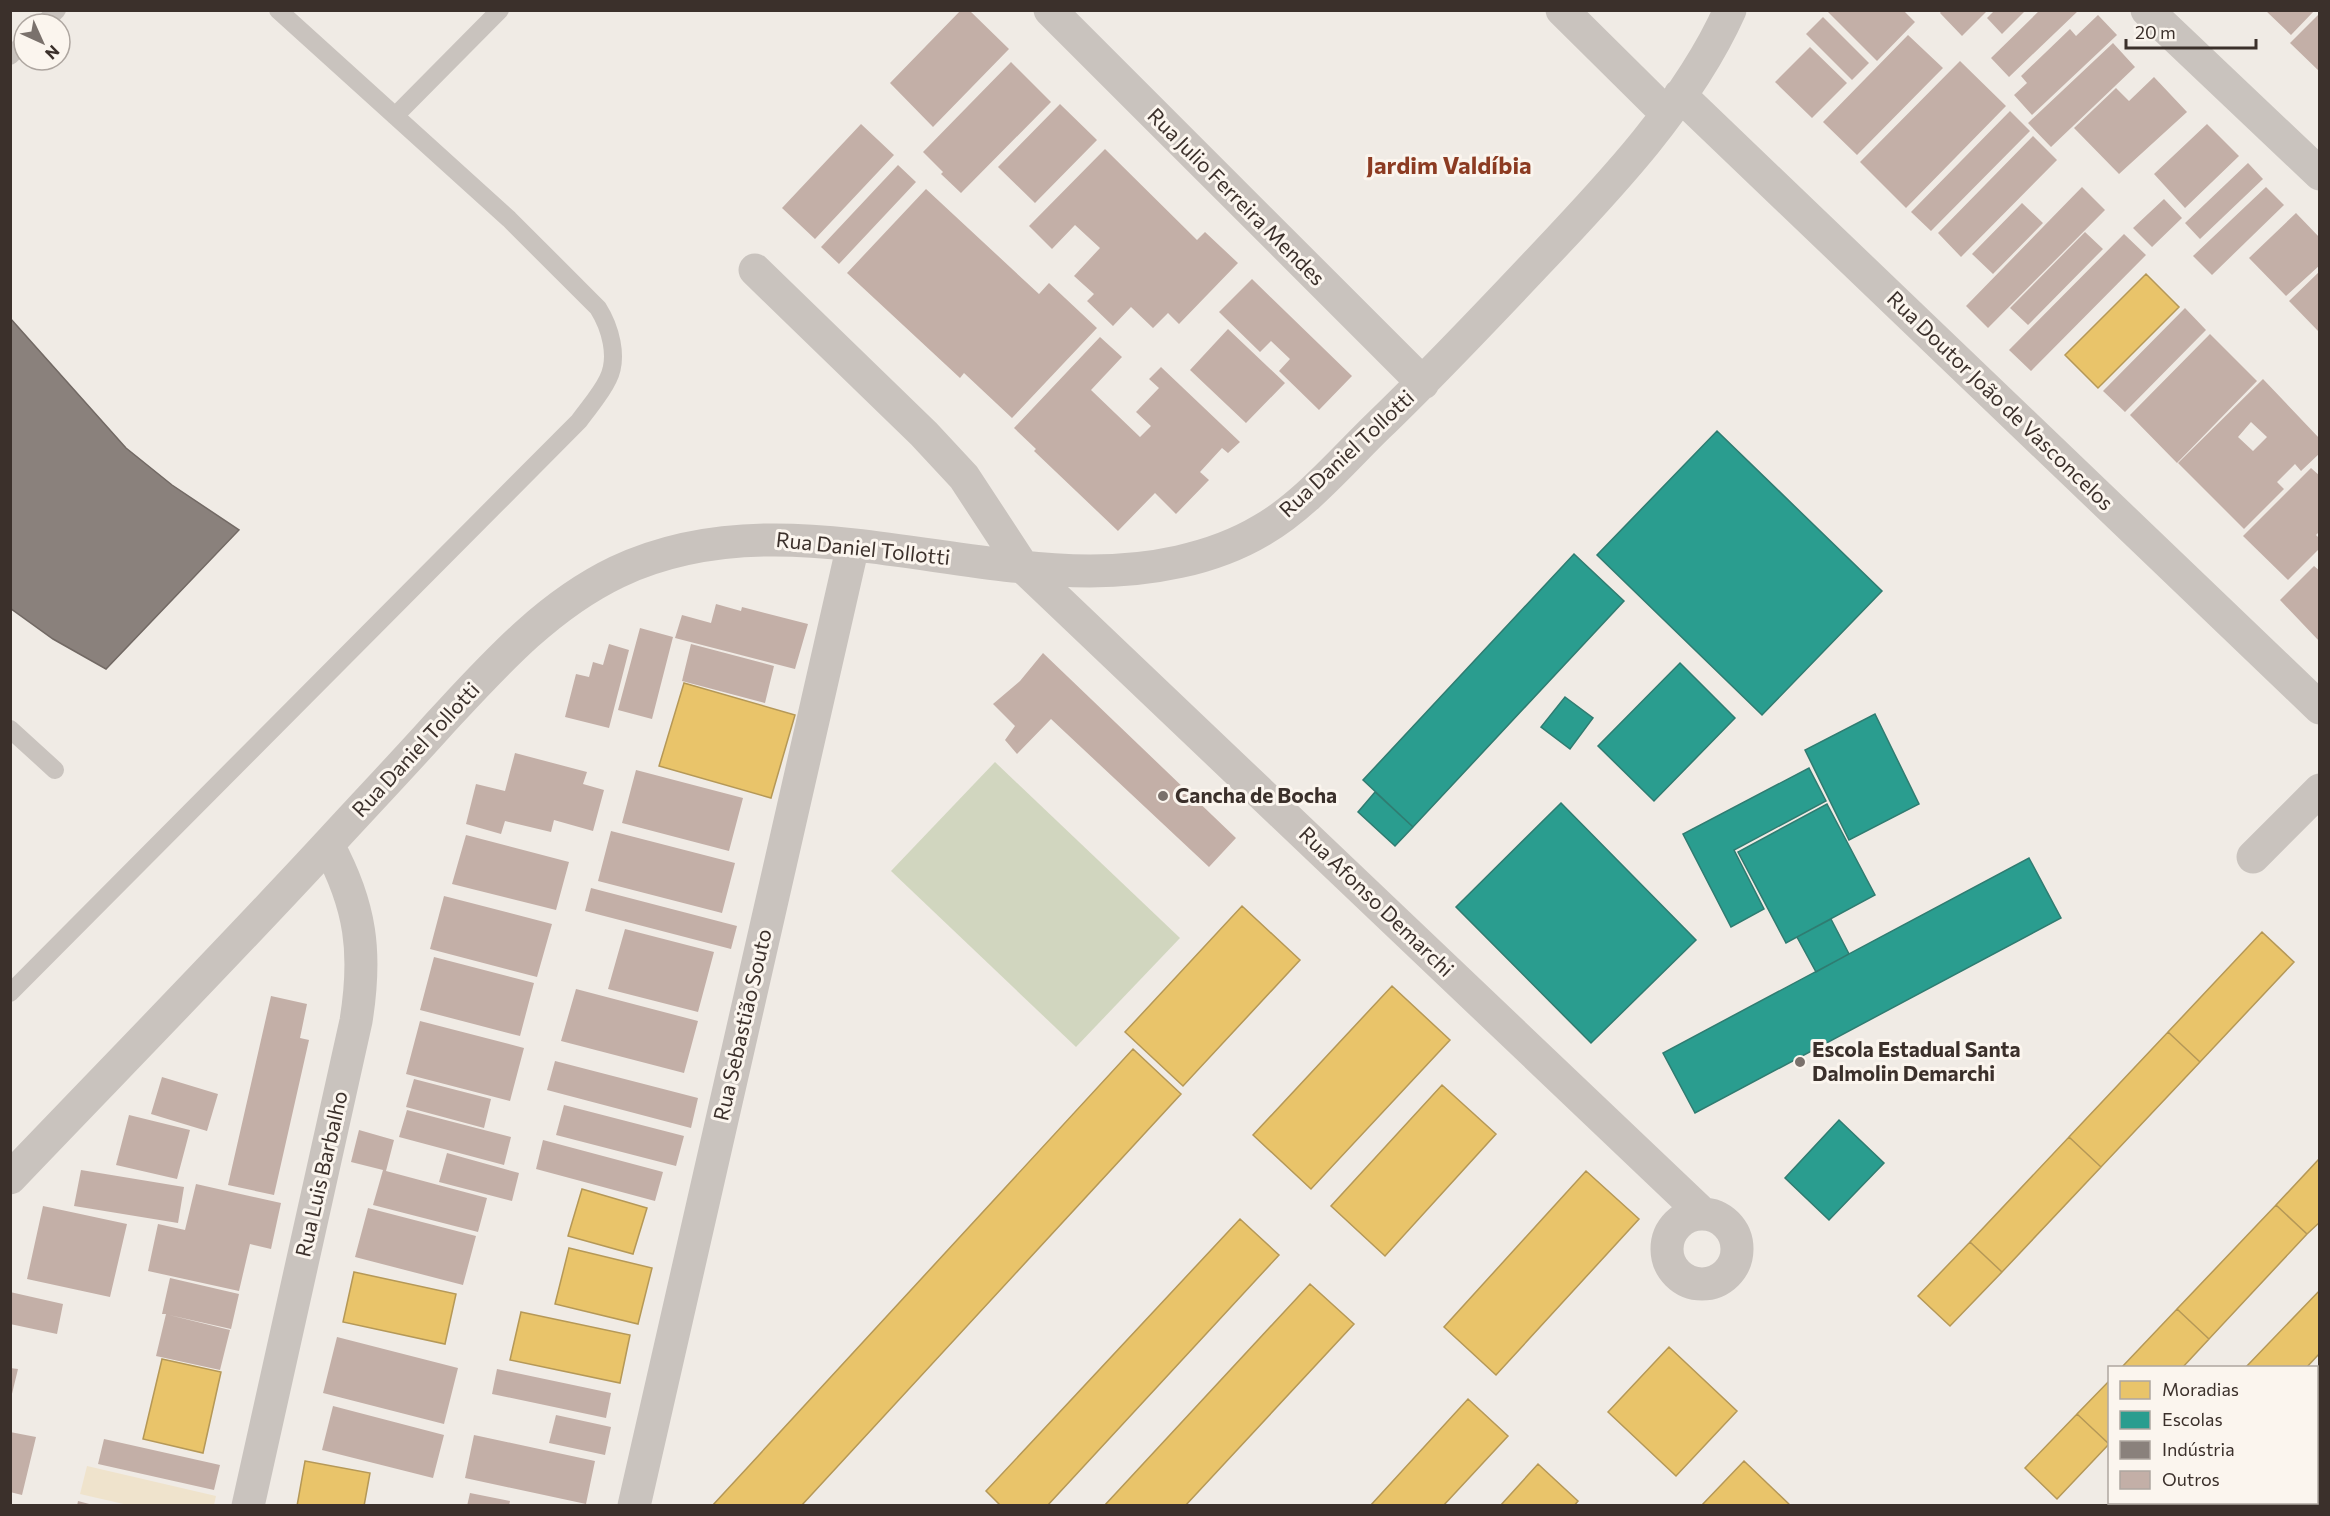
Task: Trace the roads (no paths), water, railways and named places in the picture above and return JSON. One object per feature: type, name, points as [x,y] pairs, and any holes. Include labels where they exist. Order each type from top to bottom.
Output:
[{"type":"street","name":"Rua Julio Ferreira Mendes","points":[[1050,10],[1423,383]]},
{"type":"street","name":"Rua Doutor João de Vasconcelos","points":[[1562,10],[1673,104],[2319,708]]},
{"type":"street","name":"Rua Daniel Tollotti","points":[[10,1178],[328,845],[472,688],[551,613],[574,595],[638,562],[696,546],[730,541],[770,540],[853,545],[1023,567],[1090,571],[1138,568],[1206,555],[1252,536],[1287,514],[1423,383],[1562,237],[1630,160],[1701,66],[1730,10]]},
{"type":"street","points":[[2147,10],[2319,174]]},
{"type":"street","name":"Rua Afonso Demarchi","points":[[755,270],[924,434],[964,477],[1023,567],[1702,1213]]},
{"type":"street","name":"Rua Sebastião Souto","points":[[634,1506],[853,545]]},
{"type":"street","points":[[2253,857],[2319,790]]},
{"type":"street","name":"Rua Luis Barbalho","points":[[248,1506],[356,1021],[362,984],[360,931],[340,868],[328,845]]},
{"type":"lane","points":[[10,993],[579,421],[609,377],[613,344],[605,318],[598,308],[509,219],[278,10]]},
{"type":"lane","points":[[395,116],[500,10]]},
{"type":"lane","points":[[10,729],[56,770]]},
{"type":"place","name":"Cancha de Bocha","points":[[1163,796]]},
{"type":"place","name":"Escola Estadual Santa Dalmolin Demarchi","points":[[1800,1062]]},
{"type":"district","name":"Jardim Valdíbia","points":[[1449,166]]}]
